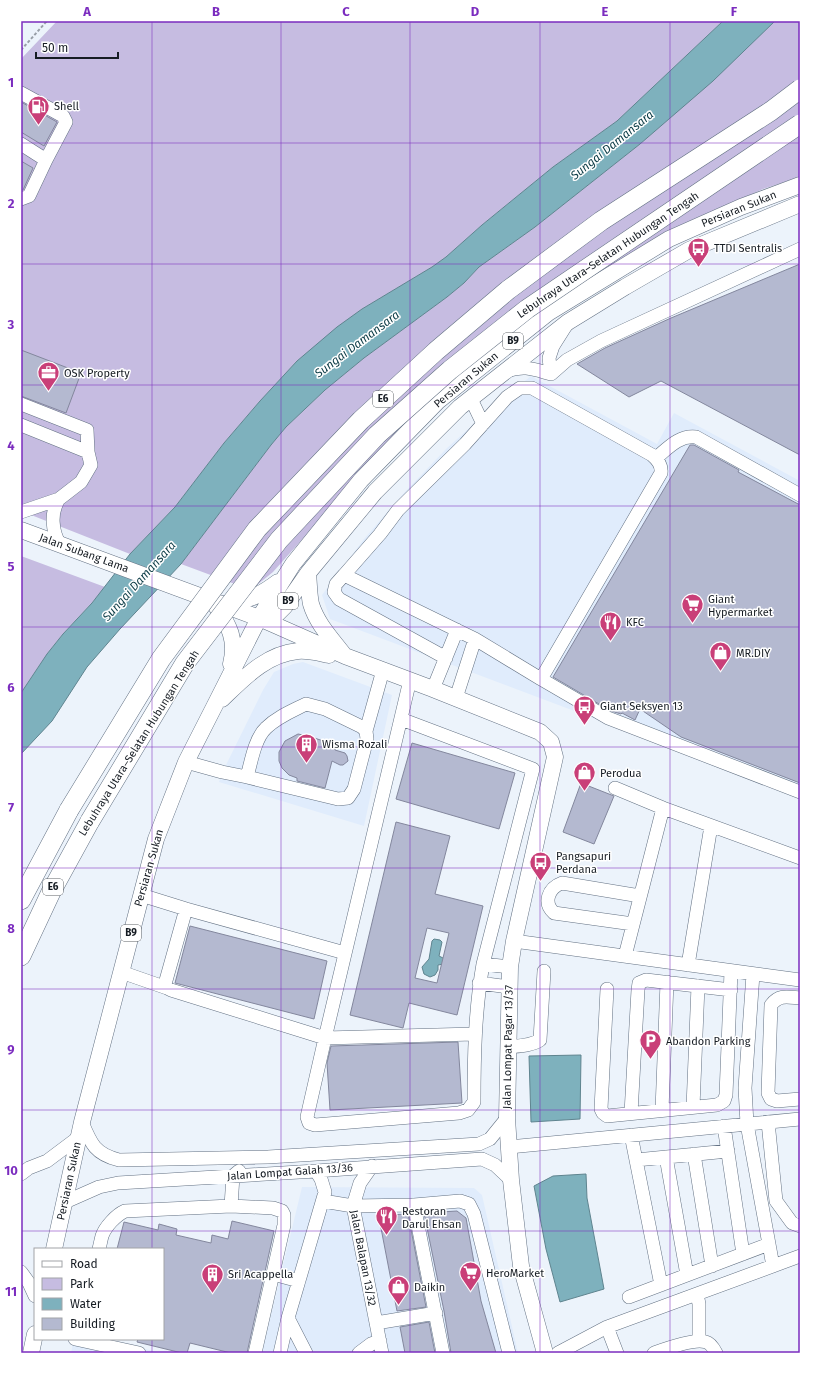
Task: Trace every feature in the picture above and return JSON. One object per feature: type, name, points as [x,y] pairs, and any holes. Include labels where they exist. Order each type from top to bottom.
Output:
[{"type":"highway","name":"Lebuhraya Utara–Selatan Hubungan Tengah","points":[[21,900],[69,810],[160,659],[257,529],[361,420],[436,351],[508,290],[601,221],[771,111],[800,89]]},
{"type":"highway","name":"Lebuhraya Utara–Selatan Hubungan Tengah","points":[[21,956],[51,892],[90,821],[185,663],[279,540],[377,435],[450,370],[527,309],[800,124]]},
{"type":"main road","name":"Persiaran Sukan","points":[[54,1248],[80,1129],[156,839],[186,762],[259,618],[293,564],[361,480],[438,401],[548,313],[669,239],[741,207],[800,185]]},
{"type":"main road","name":"Persiaran Sukan","points":[[259,618],[277,614],[308,573],[375,492],[460,407],[568,322],[624,287],[689,250],[782,210],[800,204]]},
{"type":"main road","points":[[782,210],[800,212]]},
{"type":"main road","name":"Jalan Subang Lama","points":[[21,530],[259,618],[345,656]]},
{"type":"main road","points":[[308,573],[311,603],[317,617],[326,632],[345,656]]},
{"type":"main road","points":[[228,679],[233,658],[234,642],[228,623],[218,603],[245,601],[263,593],[285,576]]},
{"type":"main road","points":[[214,707],[251,671],[274,657],[298,651],[345,656],[456,698]]},
{"type":"main road","name":"Jalan Lompat Pagar 13/37","points":[[456,698],[540,732],[551,742],[555,756],[514,941],[510,967],[507,1118],[512,1180],[522,1266],[548,1353]]},
{"type":"main road","points":[[31,1353],[34,1339]]},
{"type":"street","points":[[21,93],[63,116],[66,122],[29,196],[21,199]]},
{"type":"street","points":[[21,144],[46,160]]},
{"type":"street","points":[[551,374],[567,360],[601,341],[800,249]]},
{"type":"street","points":[[551,374],[549,358],[553,346],[568,322]]},
{"type":"street","points":[[505,372],[517,367],[528,368],[551,374]]},
{"type":"street","points":[[446,658],[338,599],[334,592],[336,584],[380,534],[398,510],[465,444],[507,397],[520,388],[532,388],[656,458],[661,466],[661,473],[541,679]]},
{"type":"street","points":[[471,399],[483,424]]},
{"type":"street","points":[[21,404],[87,430],[88,452],[91,465],[81,482],[59,499],[54,506],[53,518],[60,545]]},
{"type":"street","points":[[21,425],[88,452]]},
{"type":"street","points":[[656,458],[675,442],[690,436],[696,437],[800,495]]},
{"type":"street","points":[[21,512],[59,499]]},
{"type":"street","points":[[344,575],[475,639],[608,718],[800,792]]},
{"type":"street","points":[[433,689],[457,630]]},
{"type":"street","points":[[456,698],[475,639]]},
{"type":"street","points":[[186,762],[222,772],[246,776],[338,799],[348,798],[354,790],[367,739],[366,732],[383,670]]},
{"type":"street","points":[[401,719],[532,769],[483,964],[474,1034],[474,1102],[468,1110],[459,1113],[315,1125],[309,1123],[307,1117],[410,680]]},
{"type":"street","points":[[246,776],[258,739],[266,728],[287,713],[306,704],[325,709],[362,727],[366,732]]},
{"type":"street","points":[[615,788],[663,808],[800,858]]},
{"type":"street","points":[[624,956],[663,808]]},
{"type":"street","points":[[688,965],[711,826]]},
{"type":"street","points":[[633,924],[554,913],[550,908],[548,900],[549,895],[556,885],[562,883],[640,896]]},
{"type":"street","points":[[141,895],[345,953]]},
{"type":"street","points":[[167,988],[165,984],[186,909]]},
{"type":"street","points":[[514,941],[800,980]]},
{"type":"street","points":[[483,964],[510,967]]},
{"type":"street","points":[[508,1047],[537,1042],[540,1040],[544,970]]},
{"type":"street","points":[[607,989],[601,1109],[603,1114],[607,1116],[717,1105],[724,1102],[726,1095],[731,971]]},
{"type":"street","points":[[121,972],[171,990],[325,1038],[474,1034]]},
{"type":"street","points":[[753,974],[745,1088],[747,1124],[773,1266]]},
{"type":"street","points":[[631,1113],[639,983],[646,980],[730,990]]},
{"type":"street","points":[[662,1110],[667,982]]},
{"type":"street","points":[[480,983],[509,987]]},
{"type":"street","points":[[693,1107],[698,986]]},
{"type":"street","points":[[800,998],[782,997],[775,999],[771,1005],[768,1093],[771,1099],[777,1101],[800,1099],[800,1088]]},
{"type":"street","points":[[747,1048],[770,1049]]},
{"type":"street","name":"Jalan Lompat Galah 13/36","points":[[80,1129],[97,1149],[106,1156],[120,1160],[268,1157],[479,1144],[490,1139],[507,1118]]},
{"type":"street","points":[[509,1147],[800,1119]]},
{"type":"street","points":[[768,1122],[776,1201],[792,1223],[800,1226]]},
{"type":"street","points":[[724,1126],[744,1254]]},
{"type":"street","points":[[21,1174],[29,1168],[47,1161],[80,1129]]},
{"type":"street","points":[[631,1135],[662,1285]]},
{"type":"street","points":[[636,1160],[728,1151]]},
{"type":"street","points":[[694,1154],[712,1266]]},
{"type":"street","points":[[230,1206],[233,1176],[241,1170],[268,1157]]},
{"type":"street","points":[[666,1157],[688,1275]]},
{"type":"street","name":"Jalan Lompat Galah 13/36","points":[[65,1202],[99,1187],[118,1183],[482,1159],[495,1165],[512,1180]]},
{"type":"street","name":"Jalan Balapan 13/32","points":[[372,1166],[360,1183],[353,1206],[381,1347]]},
{"type":"street","points":[[280,1353],[288,1318],[325,1192],[321,1179],[316,1171]]},
{"type":"street","points":[[323,1201],[353,1206],[414,1205],[460,1200],[469,1204],[474,1214],[510,1353]]},
{"type":"street","points":[[414,1205],[443,1353]]},
{"type":"street","points":[[99,1248],[102,1236],[108,1226],[125,1211],[230,1206],[273,1208],[282,1211],[284,1215],[284,1225],[255,1353]]},
{"type":"street","points":[[629,1297],[769,1244]]},
{"type":"street","points":[[548,1353],[606,1327],[800,1256]]},
{"type":"street","points":[[21,1272],[29,1283],[34,1294]]},
{"type":"street","points":[[273,1274],[299,1281]]},
{"type":"street","points":[[697,1294],[699,1304],[699,1341]]},
{"type":"street","points":[[376,1323],[436,1313]]},
{"type":"street","points":[[288,1318],[306,1353]]},
{"type":"street","points":[[606,1327],[617,1353]]},
{"type":"street","points":[[83,1340],[139,1353]]},
{"type":"street","points":[[654,1353],[677,1345],[699,1341],[709,1344],[716,1353]]},
{"type":"street","points":[[359,1353],[371,1344],[381,1347]]},
{"type":"path","points":[[21,50],[47,21]]},
{"type":"path","points":[[585,784],[590,768]]},
{"type":"shaded area","points":[[531,376],[657,444],[674,413],[800,481],[800,796],[330,619],[322,595],[364,539],[404,493],[447,448]]},
{"type":"shaded area","points":[[303,662],[392,695],[364,826],[219,782],[263,690],[274,672],[293,664]]},
{"type":"shaded area","points":[[302,1187],[474,1188],[482,1195],[518,1353],[262,1353]]},
{"type":"shaded area","points":[[74,1340],[104,1340],[163,1353],[71,1353]]},
{"type":"green space","points":[[57,21],[723,21],[617,121],[553,167],[482,225],[446,257],[362,309],[297,361],[224,443],[175,507],[130,554],[21,511],[21,59]]},
{"type":"green space","points":[[775,21],[800,21],[800,177],[763,189],[682,226],[553,315],[359,476],[273,572],[251,590],[181,564],[271,445],[286,427],[325,390],[364,358],[447,297],[464,283],[479,267],[535,227],[640,144]]},
{"type":"green space","points":[[21,556],[105,587],[56,642],[21,693]]},
{"type":"water","name":"Sungai Damansara","points":[[723,21],[775,21],[713,81],[640,144],[535,227],[479,267],[464,283],[447,297],[364,358],[325,390],[286,427],[181,564],[120,629],[87,667],[52,721],[21,754],[21,693],[47,654],[63,634],[92,603],[130,554],[175,507],[224,443],[297,361],[337,327],[362,309],[446,257],[482,225],[553,167],[617,121]]},
{"type":"water","points":[[434,939],[442,942],[439,956],[445,959],[444,964],[438,965],[438,970],[435,975],[430,977],[424,974],[422,967],[429,959],[432,941]]},
{"type":"water","points":[[581,1055],[580,1119],[531,1122],[529,1056]]},
{"type":"water","points":[[586,1174],[587,1198],[604,1289],[560,1302],[546,1249],[534,1186],[553,1176]]},
{"type":"building","name":"Shell","points":[[21,102],[57,122],[44,146],[21,132]]},
{"type":"building","points":[[21,161],[33,168],[23,190],[21,190]]},
{"type":"building","points":[[800,264],[800,455],[661,381],[629,397],[577,364],[605,348],[671,318]]},
{"type":"building","points":[[21,350],[81,373],[66,413],[21,396]]},
{"type":"building","name":"Giant Hypermarket","points":[[690,445],[694,445],[739,470],[738,472],[800,505],[800,783],[681,737],[640,709],[635,720],[622,713],[611,711],[553,677]]},
{"type":"building","name":"Wisma Rozali","points":[[298,734],[336,745],[335,750],[345,753],[347,756],[348,761],[343,765],[332,761],[325,788],[297,781],[297,778],[289,775],[282,768],[279,761],[279,752],[285,741]]},
{"type":"building","points":[[412,743],[515,773],[499,829],[396,799]]},
{"type":"building","points":[[581,783],[614,796],[594,844],[563,832]]},
{"type":"building","points":[[396,822],[450,836],[435,894],[483,906],[457,1015],[409,1003],[403,1028],[350,1015]],"holes":[[[427,928],[449,933],[437,983],[415,978]]]},
{"type":"building","points":[[190,926],[327,961],[314,1019],[175,983]]},
{"type":"building","points":[[458,1042],[462,1103],[330,1110],[327,1063],[331,1046]]},
{"type":"building","points":[[457,1211],[466,1218],[481,1301],[496,1353],[451,1353],[424,1213]]},
{"type":"building","points":[[408,1214],[426,1307],[397,1311],[380,1223],[386,1215]]},
{"type":"building","name":"Sri Acappella","points":[[232,1221],[274,1231],[247,1353],[231,1353],[190,1343],[187,1353],[182,1353],[137,1342],[138,1340],[164,1340],[164,1248],[117,1248],[124,1222],[158,1230],[159,1224],[177,1229],[176,1235],[211,1243],[212,1235],[228,1239]]},
{"type":"building","points":[[429,1322],[435,1353],[405,1353],[400,1327]]},
{"type":"place","name":"Shell","points":[[38,126]]},
{"type":"place","name":"TTDI Sentralis","points":[[698,268]]},
{"type":"place","name":"OSK Property","points":[[49,392]]},
{"type":"place","name":"Giant Hypermarket","points":[[692,624]]},
{"type":"place","name":"KFC","points":[[611,642]]},
{"type":"place","name":"MR.DIY","points":[[720,672]]},
{"type":"place","name":"Giant Seksyen 13","points":[[584,726]]},
{"type":"place","name":"Wisma Rozali","points":[[306,764]]},
{"type":"place","name":"Perodua","points":[[584,792]]},
{"type":"place","name":"Pangsapuri Perdana","points":[[541,882]]},
{"type":"place","name":"Abandon Parking","points":[[651,1060]]},
{"type":"place","name":"Restoran Darul Ehsan","points":[[386,1236]]},
{"type":"place","name":"HeroMarket","points":[[471,1292]]},
{"type":"place","name":"Sri Acappella","points":[[213,1294]]},
{"type":"place","name":"Daikin","points":[[398,1306]]}]
